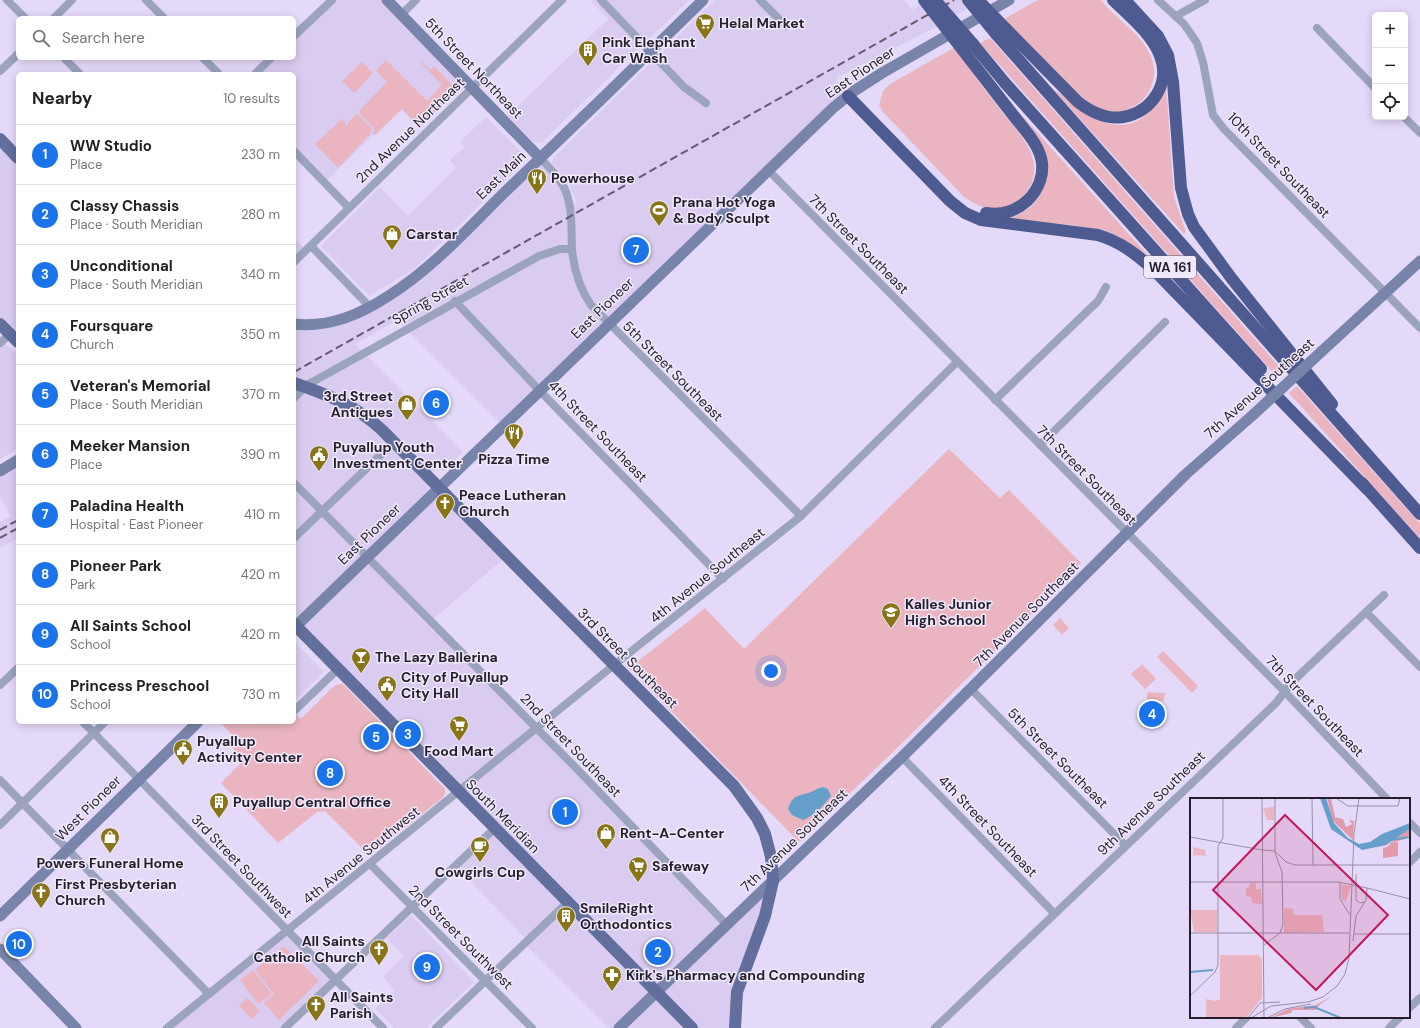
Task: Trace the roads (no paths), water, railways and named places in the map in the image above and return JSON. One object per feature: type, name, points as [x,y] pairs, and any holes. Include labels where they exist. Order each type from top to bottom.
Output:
[{"type":"highway","points":[[851,93],[961,202],[972,208],[986,213],[999,214],[1010,212],[1024,204],[1036,191],[1042,175],[1042,160],[1030,137],[924,0]]},
{"type":"highway","name":"WA 161","points":[[934,0],[1005,83],[1420,548]]},
{"type":"highway","name":"WA 161","points":[[968,0],[1001,32],[1420,514]]},
{"type":"highway","points":[[978,0],[1001,32],[1090,112],[1102,116],[1122,118],[1133,115],[1152,102],[1163,82],[1164,72],[1160,56],[1153,43],[1113,0]]},
{"type":"highway","points":[[1126,0],[1158,36],[1168,55],[1173,82],[1181,188],[1188,214],[1194,227],[1232,279],[1330,401],[1383,472]]},
{"type":"highway","points":[[851,93],[950,201],[965,213],[981,220],[1098,235],[1127,247],[1154,270],[1367,489]]},
{"type":"main road","name":"5th Street Northeast","points":[[386,0],[540,158]]},
{"type":"main road","name":"East Main","points":[[296,324],[312,325],[336,322],[370,307],[401,288],[427,268],[703,0]]},
{"type":"main road","name":"East Pioneer","points":[[296,625],[608,323],[851,93],[882,73],[1009,0]]},
{"type":"main road","points":[[0,139],[16,156]]},
{"type":"main road","name":"7th Avenue Southeast","points":[[620,1028],[971,690],[1186,474],[1254,414],[1420,261]]},
{"type":"main road","points":[[0,324],[14,338]]},
{"type":"main road","name":"3rd Street Southeast","points":[[300,385],[336,398],[371,419],[734,786],[758,818],[765,834],[771,857],[773,881],[766,916],[737,992],[735,1028]]},
{"type":"main road","points":[[0,471],[16,461]]},
{"type":"main road","name":"South Meridian","points":[[296,627],[692,1028]]},
{"type":"main road","name":"West Pioneer","points":[[0,916],[196,724]]},
{"type":"main road","points":[[0,949],[76,1028]]},
{"type":"street","points":[[7,0],[23,16]]},
{"type":"street","points":[[56,16],[72,0]]},
{"type":"street","points":[[146,0],[162,16]]},
{"type":"street","points":[[296,34],[332,0]]},
{"type":"street","points":[[401,15],[416,0]]},
{"type":"street","name":"2nd Avenue Northeast","points":[[296,260],[562,0]]},
{"type":"street","points":[[601,0],[684,87],[706,102]]},
{"type":"street","points":[[760,0],[786,26]]},
{"type":"street","name":"10th Street Southeast","points":[[1158,0],[1176,16],[1192,34],[1197,43],[1203,62],[1212,115],[1420,328]]},
{"type":"street","points":[[1176,16],[1205,0]]},
{"type":"street","points":[[1317,28],[1372,85]]},
{"type":"street","points":[[0,71],[16,56]]},
{"type":"street","points":[[66,60],[78,72]]},
{"type":"street","points":[[205,60],[217,72]]},
{"type":"street","points":[[257,72],[269,60]]},
{"type":"street","points":[[1407,120],[1420,133]]},
{"type":"street","points":[[296,153],[349,208]]},
{"type":"street","name":"5th Street Southeast","points":[[540,158],[559,180],[566,192],[570,211],[572,249],[578,278],[583,292],[594,309],[801,516]]},
{"type":"street","name":"7th Street Southeast","points":[[768,170],[1285,692],[1386,798]]},
{"type":"street","points":[[311,246],[370,307]]},
{"type":"street","name":"Spring Street","points":[[300,385],[539,256],[560,249],[572,249]]},
{"type":"street","points":[[995,400],[1098,301],[1106,287]]},
{"type":"street","name":"4th Street Southeast","points":[[455,301],[539,390],[723,579]]},
{"type":"street","points":[[1040,445],[1166,322]]},
{"type":"street","points":[[0,343],[14,338]]},
{"type":"street","name":"4th Avenue Southeast","points":[[459,792],[614,665],[801,516],[957,362]]},
{"type":"street","points":[[296,536],[394,442]]},
{"type":"street","name":"2nd Street Southeast","points":[[296,485],[537,729],[726,925]]},
{"type":"street","name":"9th Avenue Southeast","points":[[935,1028],[1125,845],[1276,703],[1291,683],[1384,595]]},
{"type":"street","points":[[1366,613],[1420,667]]},
{"type":"street","points":[[296,709],[338,669]]},
{"type":"street","points":[[0,685],[16,670]]},
{"type":"street","name":"5th Street Southeast","points":[[971,690],[1125,845]]},
{"type":"street","name":"3rd Street Southwest","points":[[85,724],[383,1028]]},
{"type":"street","points":[[0,825],[103,724]]},
{"type":"street","name":"4th Street Southeast","points":[[902,757],[1054,913]]},
{"type":"street","points":[[0,780],[209,994]]},
{"type":"street","name":"4th Avenue Southwest","points":[[167,1028],[459,792]]},
{"type":"street","points":[[1410,823],[1420,833]]},
{"type":"street","points":[[285,1028],[495,828]]},
{"type":"street","points":[[1410,861],[1420,852]]},
{"type":"street","name":"2nd Street Southwest","points":[[370,864],[532,1028]]},
{"type":"street","points":[[436,1028],[568,902]]},
{"type":"street","points":[[1410,1007],[1420,998]]},
{"type":"street","points":[[1236,1028],[1246,1018]]},
{"type":"street","points":[[1301,1018],[1311,1028]]},
{"type":"street","points":[[1389,1028],[1399,1018]]},
{"type":"water","points":[[823,787],[828,789],[831,796],[818,810],[803,820],[792,815],[788,809],[793,799]]},
{"type":"railway","points":[[296,371],[954,0]]},
{"type":"railway","points":[[0,530],[16,521]]},
{"type":"railway","points":[[0,538],[16,529]]},
{"type":"place","name":"Helal Market","points":[[705,40]]},
{"type":"place","name":"Pink Elephant Car Wash","points":[[588,67]]},
{"type":"place","name":"Powerhouse","points":[[537,195]]},
{"type":"place","name":"Prana Hot Yoga & Body Sculpt","points":[[659,227]]},
{"type":"place","name":"Paladina Health","points":[[636,250]]},
{"type":"place","name":"Carstar","points":[[392,251]]},
{"type":"place","name":"Meeker Mansion","points":[[436,403]]},
{"type":"place","name":"3rd Street Antiques","points":[[407,421]]},
{"type":"place","name":"Pizza Time","points":[[514,450]]},
{"type":"place","name":"Puyallup Youth Investment Center","points":[[319,472]]},
{"type":"place","name":"Peace Lutheran Church","points":[[445,520]]},
{"type":"place","name":"Kalles Junior High School","points":[[891,629]]},
{"type":"place","name":"The Lazy Ballerina","points":[[361,674]]},
{"type":"place","name":"City of Puyallup City Hall","points":[[387,702]]},
{"type":"place","name":"Foursquare","points":[[1152,714]]},
{"type":"place","name":"Unconditional","points":[[408,734]]},
{"type":"place","name":"Veteran's Memorial","points":[[376,737]]},
{"type":"place","name":"Food Mart","points":[[459,742]]},
{"type":"place","name":"Puyallup Activity Center","points":[[183,766]]},
{"type":"place","name":"Pioneer Park","points":[[330,773]]},
{"type":"place","name":"WW Studio","points":[[565,812]]},
{"type":"place","name":"Puyallup Central Office","points":[[219,819]]},
{"type":"place","name":"Rent-A-Center","points":[[606,850]]},
{"type":"place","name":"Powers Funeral Home","points":[[110,854]]},
{"type":"place","name":"Cowgirls Cup","points":[[480,863]]},
{"type":"place","name":"Safeway","points":[[638,883]]},
{"type":"place","name":"First Presbyterian Church","points":[[41,909]]},
{"type":"place","name":"SmileRight Orthodontics","points":[[566,933]]},
{"type":"place","name":"Princess Preschool","points":[[19,944]]},
{"type":"place","name":"Classy Chassis","points":[[658,952]]},
{"type":"place","name":"All Saints Catholic Church","points":[[379,966]]},
{"type":"place","name":"All Saints School","points":[[427,967]]},
{"type":"place","name":"Kirk's Pharmacy and Compounding","points":[[612,992]]},
{"type":"place","name":"All Saints Parish","points":[[316,1022]]}]
